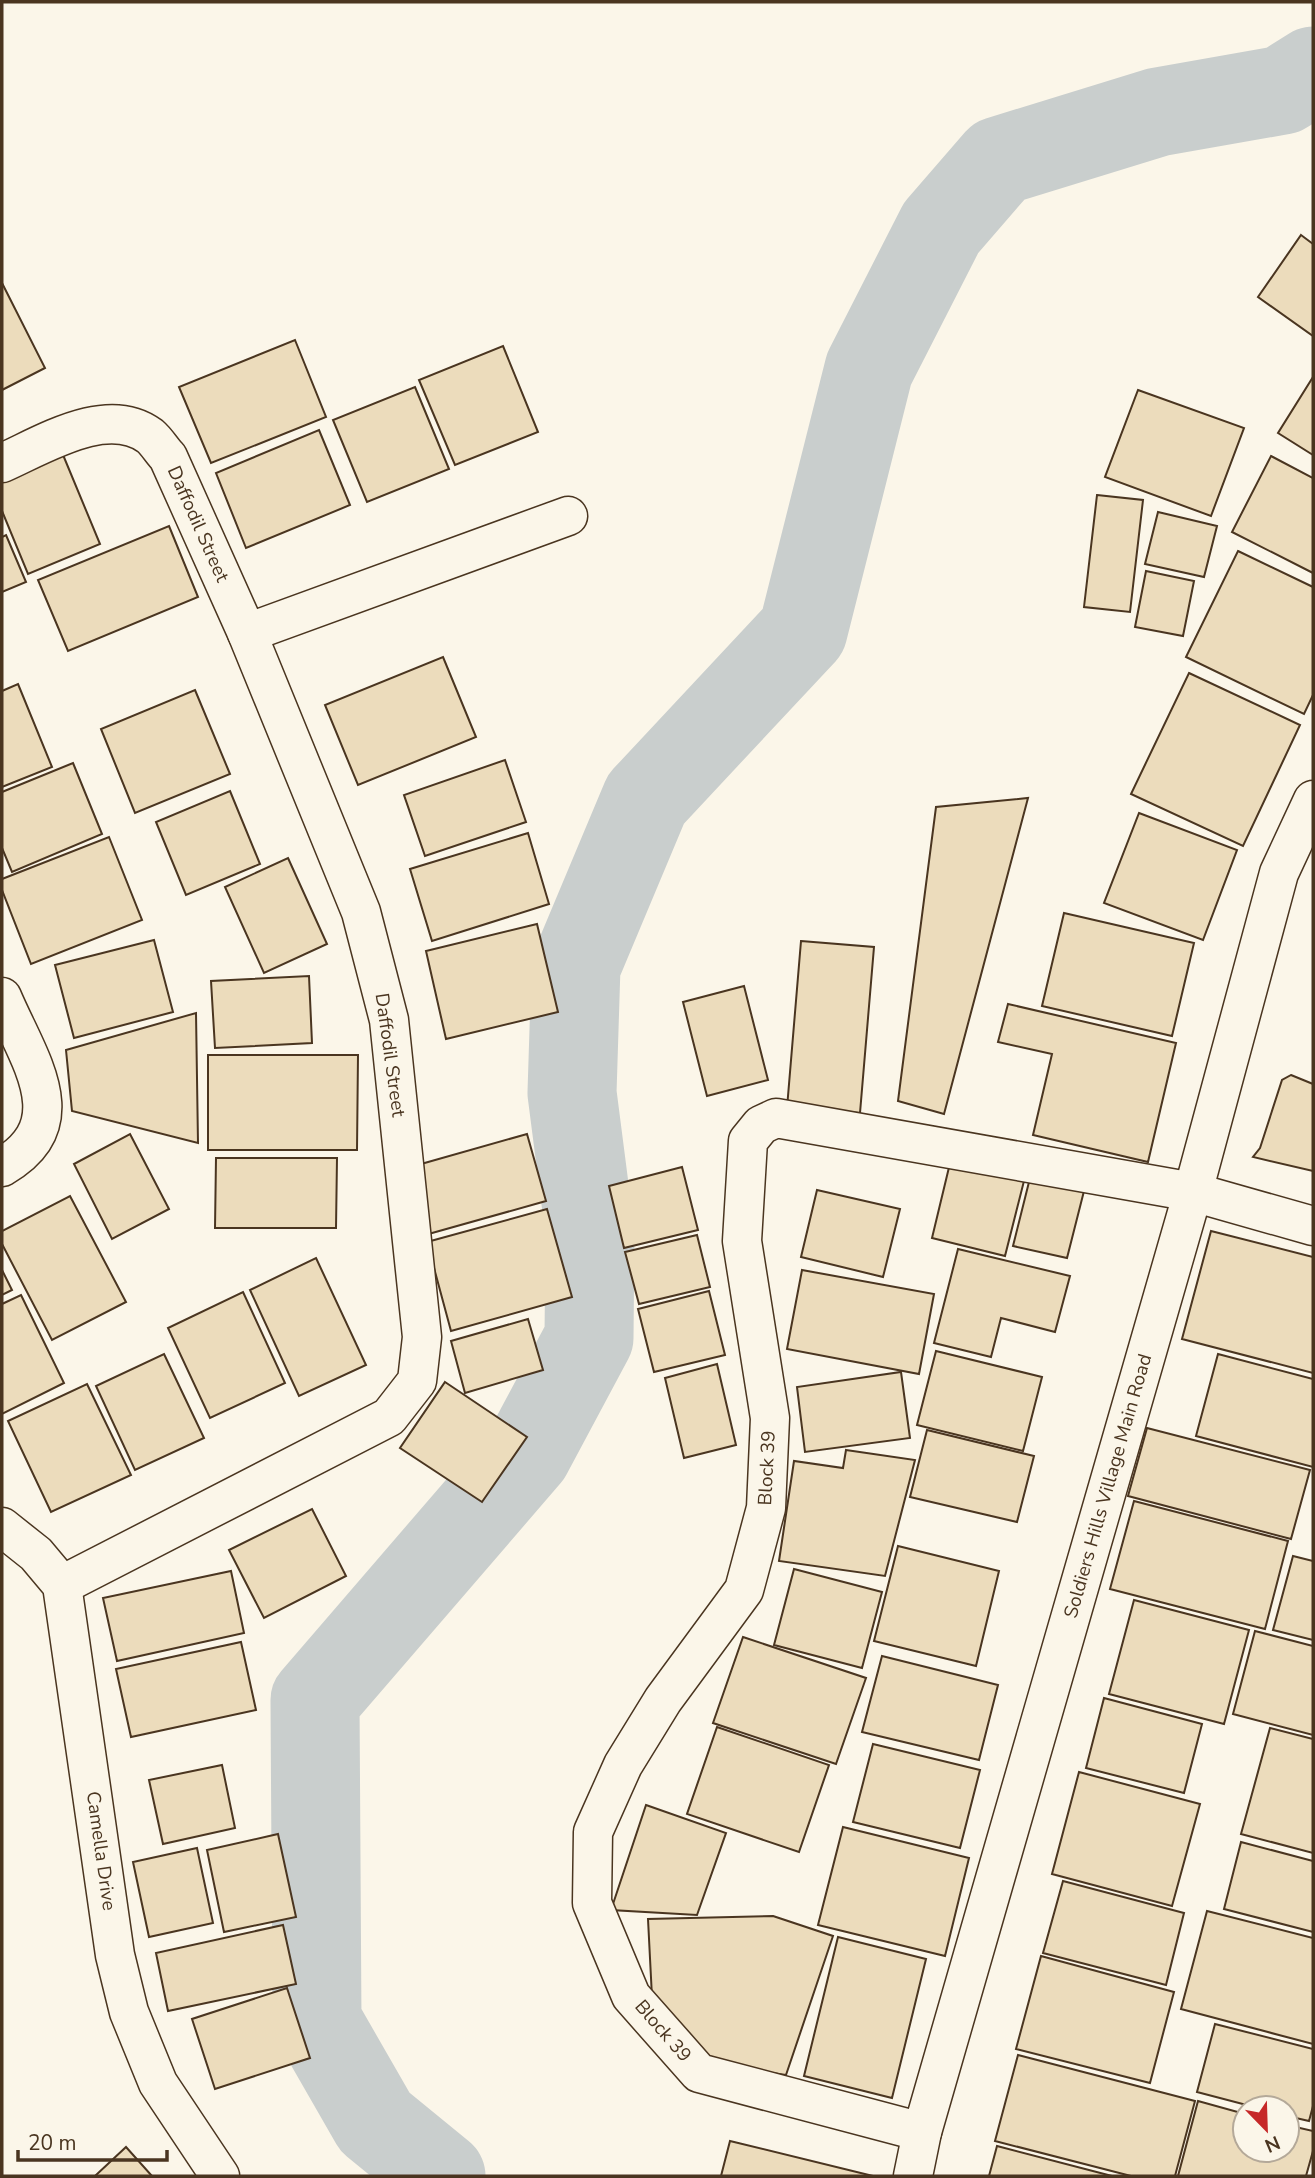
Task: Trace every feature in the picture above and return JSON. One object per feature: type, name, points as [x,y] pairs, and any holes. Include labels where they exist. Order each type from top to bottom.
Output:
[{"type":"street","name":"Daffodil Street","points":[[2,463],[95,425],[127,425],[151,437],[168,457],[247,633],[361,912],[389,1020],[422,1337],[417,1381],[389,1417],[62,1585]]},
{"type":"street","points":[[247,633],[568,516]]},
{"type":"street","name":"Soldiers Hills Village Main Road","points":[[913,2176],[922,2132],[1193,1192],[1279,873],[1313,800]]},
{"type":"street","points":[[2,998],[44,1101],[44,1116],[34,1142],[18,1158],[2,1167]]},
{"type":"street","name":"Block 39","points":[[922,2132],[699,2073],[631,1996],[592,1903],[593,1832],[623,1765],[663,1700],[744,1590],[766,1508],[770,1418],[742,1241],[748,1140],[761,1125],[776,1118],[1193,1192],[1313,1226]]},
{"type":"street","points":[[2,1527],[36,1554],[62,1585]]},
{"type":"street","name":"Camella Drive","points":[[62,1585],[115,1955],[129,2012],[158,2083],[220,2176]]},
{"type":"building","points":[[1301,235],[1313,244],[1313,336],[1258,297]]},
{"type":"building","points":[[2,283],[45,368],[2,390]]},
{"type":"building","points":[[295,340],[326,417],[211,463],[179,387]]},
{"type":"building","points":[[503,346],[538,432],[455,465],[419,380]]},
{"type":"building","points":[[1313,377],[1313,455],[1278,433]]},
{"type":"building","points":[[415,387],[449,469],[367,502],[333,420]]},
{"type":"building","points":[[1138,390],[1244,428],[1211,516],[1105,477]]},
{"type":"building","points":[[319,430],[350,505],[246,548],[216,473]]},
{"type":"building","points":[[61,450],[100,544],[28,574],[2,511],[2,475]]},
{"type":"building","points":[[1271,456],[1313,478],[1313,573],[1232,532]]},
{"type":"building","points":[[1097,495],[1143,500],[1130,612],[1084,607]]},
{"type":"building","points":[[1158,512],[1217,526],[1204,577],[1145,564]]},
{"type":"building","points":[[169,526],[198,597],[68,651],[38,580]]},
{"type":"building","points":[[6,535],[26,582],[2,592],[2,537]]},
{"type":"building","points":[[1238,551],[1313,587],[1313,695],[1304,714],[1186,657]]},
{"type":"building","points":[[1146,571],[1194,581],[1183,636],[1135,627]]},
{"type":"building","points":[[443,657],[476,737],[358,785],[325,705]]},
{"type":"building","points":[[1189,673],[1300,725],[1243,846],[1131,794]]},
{"type":"building","points":[[18,684],[52,767],[2,787],[2,691]]},
{"type":"building","points":[[195,690],[230,774],[135,813],[101,729]]},
{"type":"building","points":[[505,760],[526,822],[425,856],[404,795]]},
{"type":"building","points":[[73,763],[102,834],[12,872],[2,848],[2,792]]},
{"type":"building","points":[[230,791],[260,864],[186,895],[156,822]]},
{"type":"building","points":[[1028,798],[944,1114],[898,1101],[936,807]]},
{"type":"building","points":[[1139,813],[1237,850],[1203,940],[1104,903]]},
{"type":"building","points":[[528,833],[549,904],[432,941],[410,869]]},
{"type":"building","points":[[109,837],[142,920],[31,964],[2,890],[2,879]]},
{"type":"building","points":[[288,858],[327,944],[264,973],[225,887]]},
{"type":"building","points":[[1064,913],[1194,943],[1172,1036],[1042,1006]]},
{"type":"building","points":[[537,924],[558,1012],[446,1039],[426,951]]},
{"type":"building","points":[[154,940],[173,1012],[74,1038],[55,965]]},
{"type":"building","points":[[801,941],[874,947],[860,1113],[787,1108]]},
{"type":"building","points":[[309,976],[312,1043],[215,1048],[211,981]]},
{"type":"building","points":[[744,986],[768,1080],[707,1096],[683,1002]]},
{"type":"building","points":[[1008,1004],[1176,1043],[1148,1162],[1033,1135],[1052,1054],[998,1042]]},
{"type":"building","points":[[196,1013],[198,1143],[72,1111],[66,1050]]},
{"type":"building","points":[[208,1055],[358,1055],[357,1150],[208,1150]]},
{"type":"building","points":[[1291,1075],[1313,1084],[1313,1171],[1253,1157],[1260,1148],[1282,1080]]},
{"type":"building","points":[[130,1134],[169,1209],[112,1239],[74,1164]]},
{"type":"building","points":[[527,1134],[546,1201],[425,1235],[407,1168]]},
{"type":"building","points":[[216,1158],[337,1158],[336,1228],[215,1228]]},
{"type":"building","points":[[951,1159],[1025,1177],[1005,1256],[932,1238]]},
{"type":"building","points":[[682,1167],[698,1230],[624,1248],[609,1186]]},
{"type":"building","points":[[1030,1178],[1084,1191],[1067,1258],[1013,1246]]},
{"type":"building","points":[[817,1190],[900,1209],[883,1277],[801,1257]]},
{"type":"building","points":[[70,1196],[126,1302],[52,1340],[2,1244],[2,1231]]},
{"type":"building","points":[[547,1209],[572,1297],[451,1331],[427,1242]]},
{"type":"building","points":[[1211,1231],[1313,1257],[1313,1373],[1182,1339]]},
{"type":"building","points":[[697,1235],[710,1287],[639,1304],[625,1252]]},
{"type":"building","points":[[958,1249],[1070,1276],[1055,1332],[1001,1318],[991,1357],[934,1343]]},
{"type":"building","points":[[316,1258],[366,1365],[299,1396],[250,1290]]},
{"type":"building","points":[[2,1270],[12,1290],[2,1295]]},
{"type":"building","points":[[802,1270],[934,1294],[919,1374],[787,1349]]},
{"type":"building","points":[[709,1291],[725,1355],[654,1372],[638,1309]]},
{"type":"building","points":[[243,1292],[285,1383],[210,1418],[168,1328]]},
{"type":"building","points":[[21,1295],[64,1383],[2,1414],[2,1304]]},
{"type":"building","points":[[528,1319],[543,1370],[465,1393],[451,1341]]},
{"type":"building","points":[[936,1351],[1042,1377],[1023,1451],[917,1425]]},
{"type":"building","points":[[164,1354],[204,1438],[135,1470],[96,1386]]},
{"type":"building","points":[[1218,1354],[1313,1379],[1313,1467],[1196,1436]]},
{"type":"building","points":[[717,1364],[736,1445],[684,1458],[665,1378]]},
{"type":"building","points":[[901,1372],[910,1438],[805,1452],[797,1387]]},
{"type":"building","points":[[445,1382],[527,1437],[482,1502],[400,1448]]},
{"type":"building","points":[[87,1384],[131,1475],[51,1512],[8,1421]]},
{"type":"building","points":[[1147,1428],[1310,1470],[1291,1539],[1128,1496]]},
{"type":"building","points":[[927,1430],[1034,1456],[1017,1522],[910,1497]]},
{"type":"building","points":[[846,1450],[915,1460],[885,1576],[779,1561],[794,1461],[843,1468]]},
{"type":"building","points":[[1134,1501],[1288,1541],[1265,1629],[1110,1589]]},
{"type":"building","points":[[312,1509],[346,1576],[264,1618],[229,1550]]},
{"type":"building","points":[[898,1546],[999,1571],[976,1666],[874,1641]]},
{"type":"building","points":[[1293,1556],[1313,1561],[1313,1640],[1273,1630]]},
{"type":"building","points":[[794,1569],[882,1592],[862,1668],[774,1645]]},
{"type":"building","points":[[231,1571],[244,1633],[117,1661],[103,1598]]},
{"type":"building","points":[[1134,1600],[1249,1630],[1224,1724],[1109,1694]]},
{"type":"building","points":[[1255,1631],[1313,1646],[1313,1735],[1233,1714]]},
{"type":"building","points":[[743,1637],[866,1678],[836,1764],[713,1723]]},
{"type":"building","points":[[241,1642],[256,1710],[131,1737],[116,1669]]},
{"type":"building","points":[[882,1656],[998,1685],[979,1760],[862,1732]]},
{"type":"building","points":[[1104,1698],[1202,1724],[1184,1793],[1086,1768]]},
{"type":"building","points":[[717,1727],[829,1765],[799,1852],[687,1814]]},
{"type":"building","points":[[1270,1728],[1313,1739],[1313,1853],[1241,1834]]},
{"type":"building","points":[[873,1744],[980,1770],[960,1848],[853,1822]]},
{"type":"building","points":[[222,1765],[235,1828],[163,1844],[149,1780]]},
{"type":"building","points":[[1079,1772],[1200,1804],[1172,1906],[1052,1874]]},
{"type":"building","points":[[646,1805],[726,1833],[697,1915],[611,1910]]},
{"type":"building","points":[[843,1827],[969,1858],[945,1956],[818,1925]]},
{"type":"building","points":[[278,1834],[296,1917],[224,1932],[207,1850]]},
{"type":"building","points":[[1241,1842],[1313,1861],[1313,1932],[1224,1909]]},
{"type":"building","points":[[197,1848],[213,1923],[149,1937],[133,1862]]},
{"type":"building","points":[[1063,1881],[1184,1913],[1166,1985],[1043,1953]]},
{"type":"building","points":[[1207,1911],[1313,1938],[1313,2044],[1181,2009]]},
{"type":"building","points":[[773,1916],[833,1936],[786,2075],[710,2064],[653,2017],[648,1919]]},
{"type":"building","points":[[283,1925],[296,1984],[168,2011],[156,1953]]},
{"type":"building","points":[[838,1937],[926,1959],[892,2098],[804,2076]]},
{"type":"building","points":[[1041,1956],[1174,1992],[1150,2083],[1016,2049]]},
{"type":"building","points":[[287,1988],[310,2058],[215,2089],[192,2019]]},
{"type":"building","points":[[1215,2024],[1313,2049],[1313,2106],[1309,2121],[1301,2119],[1301,2094],[1231,2094],[1231,2101],[1197,2092]]},
{"type":"building","points":[[1018,2055],[1195,2101],[1175,2176],[1131,2176],[995,2141]]},
{"type":"building","points":[[1198,2101],[1231,2110],[1231,2164],[1301,2164],[1301,2128],[1313,2131],[1313,2151],[1306,2176],[1178,2176]]},
{"type":"building","points":[[730,2141],[873,2176],[721,2176]]},
{"type":"building","points":[[997,2146],[1112,2176],[989,2176]]},
{"type":"building","points":[[126,2147],[152,2176],[95,2176]]},
{"type":"waterway","points":[[441,2176],[375,2122],[317,2021],[315,1700],[527,1454],[589,1338],[590,1233],[572,1093],[576,966],[646,799],[803,631],[869,369],[941,228],[999,161],[1158,112],[1283,90],[1313,71]]}]
